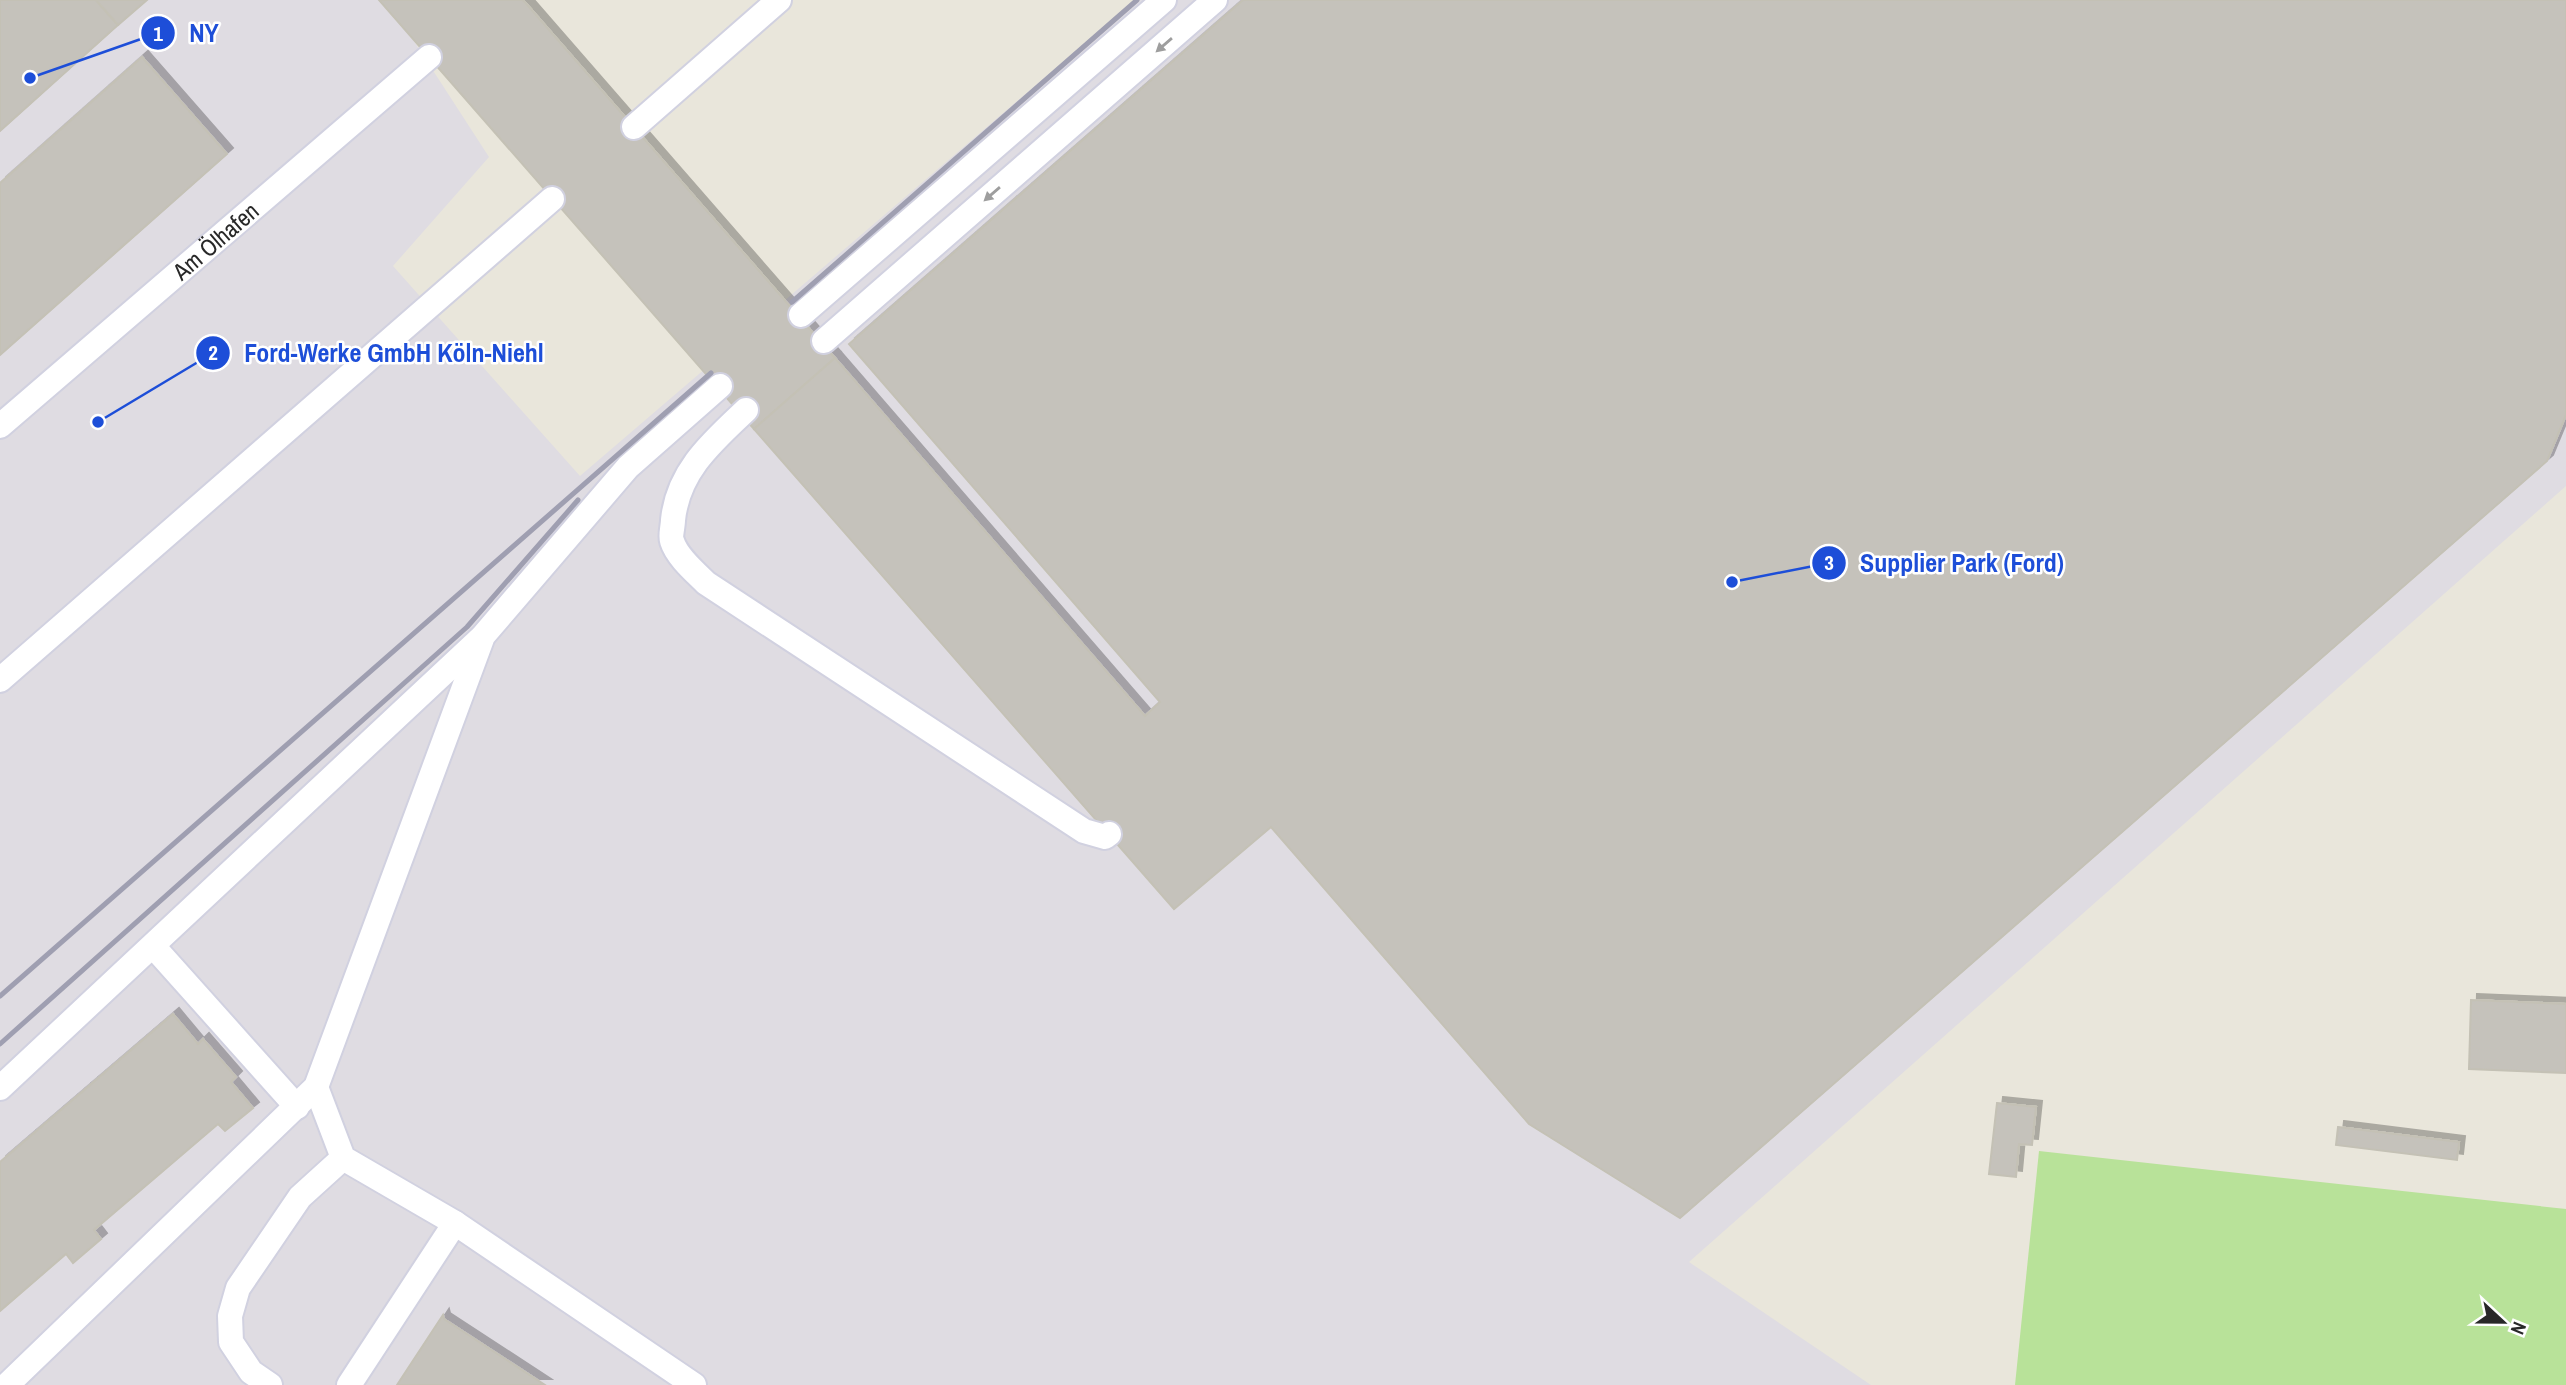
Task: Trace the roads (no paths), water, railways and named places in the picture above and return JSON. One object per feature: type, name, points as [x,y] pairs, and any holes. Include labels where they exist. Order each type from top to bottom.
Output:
[{"type":"lane","points":[[634,127],[779,0]]},
{"type":"lane","points":[[801,315],[1164,0]]},
{"type":"lane","points":[[824,341],[1215,0]]},
{"type":"lane","name":"Am Ölhafen","points":[[0,426],[429,57]]},
{"type":"lane","points":[[0,680],[552,199]]},
{"type":"lane","points":[[0,1088],[483,636],[628,467],[720,386]]},
{"type":"lane","points":[[746,410],[707,446],[687,473],[675,506],[671,540],[681,557],[706,583],[1084,831],[1105,837],[1110,834]]},
{"type":"lane","points":[[7,1385],[316,1087],[483,636]]},
{"type":"lane","points":[[153,946],[296,1107]]},
{"type":"lane","points":[[316,1087],[343,1158],[455,1223],[694,1385]]},
{"type":"lane","points":[[270,1385],[251,1372],[231,1342],[230,1316],[238,1288],[300,1197],[343,1158]]},
{"type":"lane","points":[[349,1385],[455,1223]]},
{"type":"railway","points":[[792,302],[1137,0]]},
{"type":"railway","points":[[0,996],[711,373]]},
{"type":"railway","points":[[0,1044],[467,627],[578,500]]},
{"type":"place","name":"NY","points":[[30,78]]},
{"type":"place","name":"Ford-Werke GmbH Köln-Niehl","points":[[98,422]]},
{"type":"place","name":"Supplier Park (Ford)","points":[[1732,582]]}]
